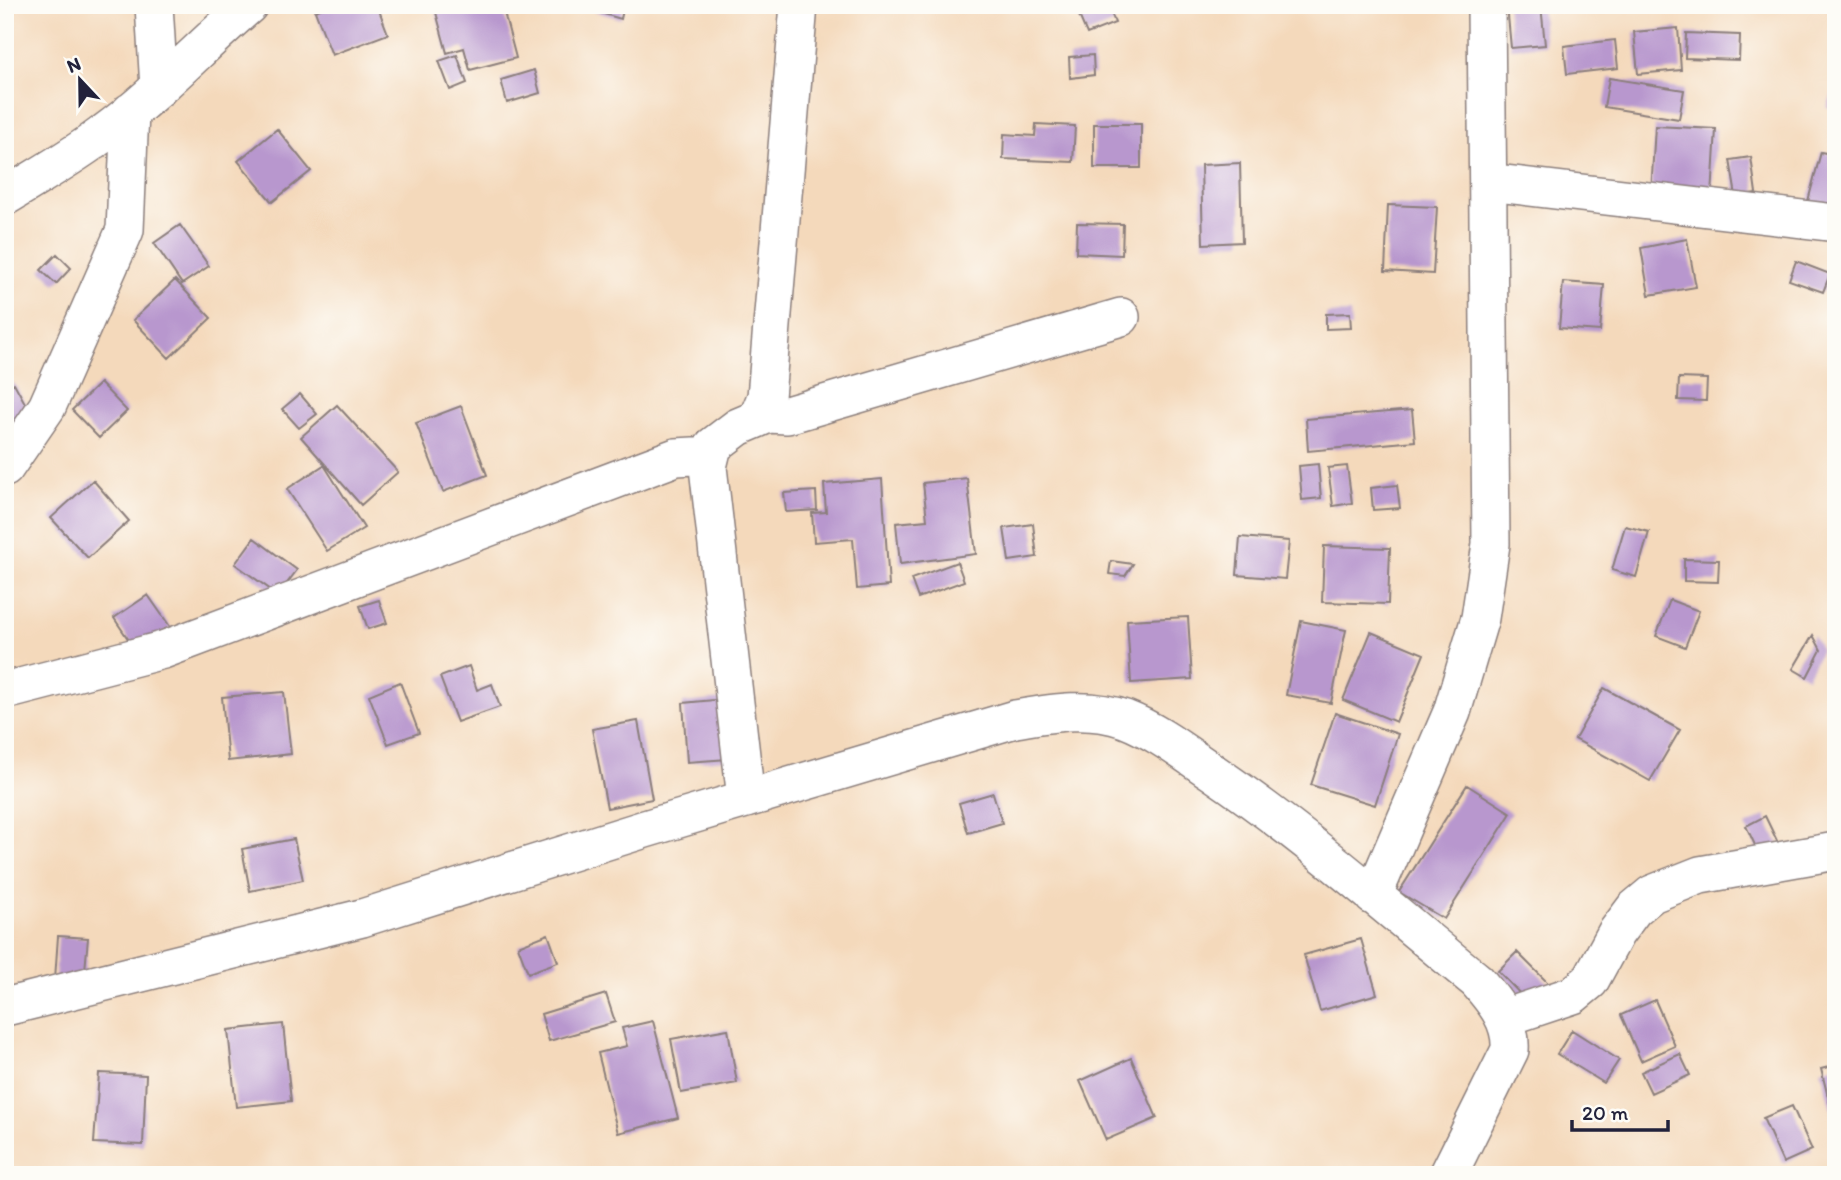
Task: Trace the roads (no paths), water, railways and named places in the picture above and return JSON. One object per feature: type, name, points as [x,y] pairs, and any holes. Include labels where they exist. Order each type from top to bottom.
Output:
[{"type":"street","points":[[155,5],[159,88]]},
{"type":"street","points":[[5,197],[103,134],[159,88],[249,5]]},
{"type":"street","points":[[757,419],[766,397],[799,5]]},
{"type":"street","points":[[1373,896],[1452,712],[1480,618],[1490,544],[1486,5]]},
{"type":"street","points":[[5,468],[47,407],[125,230],[130,112]]},
{"type":"street","points":[[1488,182],[1836,223]]},
{"type":"street","points":[[746,799],[708,467],[713,446],[738,427],[768,414],[787,415],[1121,317]]},
{"type":"street","points":[[5,691],[163,650],[676,457],[711,455]]},
{"type":"street","points":[[5,1007],[362,918],[645,829],[1015,719],[1088,711],[1123,718],[1156,733],[1257,802],[1477,981],[1498,1006],[1511,1038],[1510,1050],[1448,1175]]},
{"type":"street","points":[[1504,1018],[1573,995],[1590,981],[1616,933],[1634,909],[1652,894],[1700,875],[1836,851]]}]
